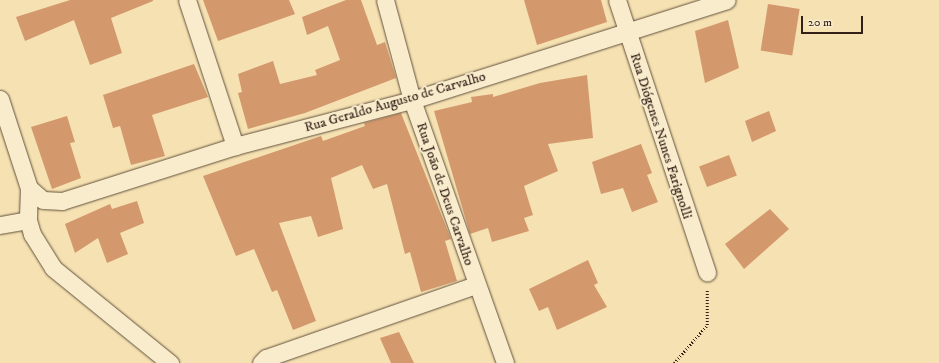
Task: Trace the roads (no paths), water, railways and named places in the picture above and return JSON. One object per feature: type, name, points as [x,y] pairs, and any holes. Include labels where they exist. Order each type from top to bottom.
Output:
[{"type":"street","points":[[186,0],[235,146]]},
{"type":"street","name":"Rua João de Deus Carvalho","points":[[385,0],[412,100],[476,285],[505,363]]},
{"type":"street","name":"Rua Diógenes Nunes Farignolli","points":[[617,0],[707,272]]},
{"type":"street","name":"Rua Geraldo Augusto de Carvalho","points":[[29,188],[43,200],[62,202],[235,146],[412,100],[727,0]]},
{"type":"street","points":[[0,99],[29,188],[28,220],[42,253],[53,268],[170,363]]},
{"type":"street","points":[[0,225],[28,220]]},
{"type":"street","points":[[261,363],[266,358],[476,285]]}]
